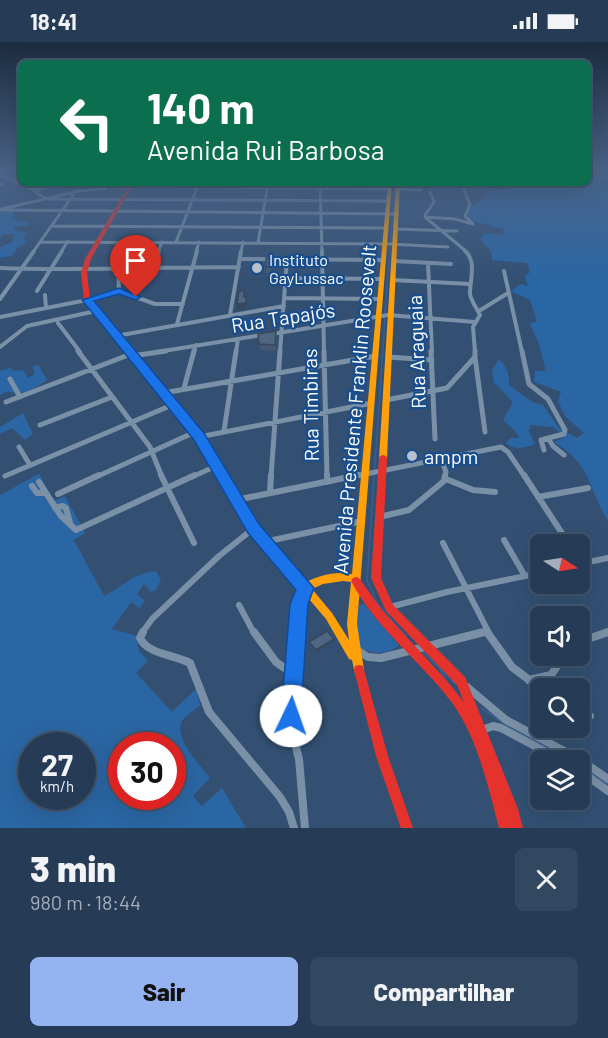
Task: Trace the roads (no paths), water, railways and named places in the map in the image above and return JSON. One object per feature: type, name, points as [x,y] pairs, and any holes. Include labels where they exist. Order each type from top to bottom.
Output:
[{"type":"main road","points":[[116,209],[84,269],[87,300],[197,435],[264,542],[329,616],[347,642],[359,668],[382,756],[406,828]]},
{"type":"main road","name":"Avenida Presidente Franklin Roosevelt","points":[[359,668],[353,643],[353,609],[362,521],[374,473],[386,400],[388,357],[385,316],[380,299],[384,261],[396,229],[391,209]]},
{"type":"main road","name":"Avenida Presidente Franklin Roosevelt","points":[[392,209],[386,228],[394,261],[393,279],[376,356],[372,403],[374,473],[379,517],[376,578],[389,608],[461,681]]},
{"type":"main road","points":[[305,588],[313,582],[348,576],[356,579],[369,604],[443,683],[465,716],[505,828]]},
{"type":"main road","points":[[353,609],[359,603],[369,604]]},
{"type":"main road","points":[[407,625],[412,650]]},
{"type":"main road","points":[[461,681],[482,730],[517,828]]},
{"type":"street","points":[[0,209],[61,212],[392,214]]},
{"type":"street","points":[[0,298],[64,209]]},
{"type":"street","points":[[176,242],[190,209]]},
{"type":"street","points":[[258,243],[264,209]]},
{"type":"street","name":"Rua Timbiras","points":[[321,209],[327,482]]},
{"type":"street","points":[[425,217],[430,209]]},
{"type":"street","points":[[425,217],[455,219],[473,224],[465,216],[468,209]]},
{"type":"street","points":[[425,217],[469,254],[473,273],[470,295],[480,317],[475,322],[472,332],[484,432]]},
{"type":"street","points":[[51,226],[386,228]]},
{"type":"street","points":[[396,229],[457,231]]},
{"type":"street","points":[[40,242],[322,243],[448,247]]},
{"type":"street","points":[[37,291],[68,242]]},
{"type":"street","points":[[119,291],[118,267],[128,242]]},
{"type":"street","points":[[152,267],[162,242]]},
{"type":"street","points":[[177,324],[199,242]]},
{"type":"street","points":[[230,315],[243,243]]},
{"type":"street","points":[[240,259],[384,261]]},
{"type":"street","points":[[270,492],[287,260]]},
{"type":"street","points":[[394,261],[451,264]]},
{"type":"street","name":"Rua Araguaia","points":[[428,263],[435,439]]},
{"type":"street","points":[[0,268],[50,270],[118,267],[238,267]]},
{"type":"street","points":[[504,271],[529,384],[548,399],[565,430],[564,434],[540,441],[544,450]]},
{"type":"street","points":[[286,278],[382,279]]},
{"type":"street","points":[[393,279],[470,284]]},
{"type":"street","points":[[0,317],[87,300],[119,291],[155,304],[183,304]]},
{"type":"street","points":[[479,311],[508,293]]},
{"type":"street","points":[[45,296],[46,308]]},
{"type":"street","points":[[284,298],[380,299]]},
{"type":"street","points":[[116,336],[284,306]]},
{"type":"street","points":[[0,347],[27,326],[96,311]]},
{"type":"street","name":"Rua Tapajós","points":[[6,402],[131,355],[385,316],[475,322]]},
{"type":"street","points":[[57,324],[152,452],[166,488],[194,543]]},
{"type":"street","points":[[224,431],[238,339]]},
{"type":"street","points":[[184,388],[196,345]]},
{"type":"street","points":[[163,393],[376,356]]},
{"type":"street","points":[[388,357],[432,360]]},
{"type":"street","points":[[386,400],[433,391],[452,384],[475,357]]},
{"type":"street","points":[[10,379],[20,397]]},
{"type":"street","points":[[40,425],[112,397]]},
{"type":"street","points":[[58,494],[152,452],[197,435],[372,403]]},
{"type":"street","points":[[5,476],[172,405]]},
{"type":"street","points":[[548,438],[553,446],[564,455]]},
{"type":"street","points":[[19,447],[30,465]]},
{"type":"street","points":[[236,500],[501,447],[508,452],[562,534]]},
{"type":"street","points":[[379,517],[409,510],[446,479],[447,472],[441,459]]},
{"type":"street","points":[[39,482],[55,508],[63,506],[66,508],[70,523],[74,529],[79,529],[216,466]]},
{"type":"street","points":[[446,479],[473,490],[495,492]]},
{"type":"street","points":[[32,486],[37,494],[46,493]]},
{"type":"street","points":[[538,497],[588,488]]},
{"type":"street","points":[[264,542],[362,521]]},
{"type":"street","points":[[254,528],[219,555],[152,619],[144,628],[140,638],[143,645],[157,652],[185,659],[190,663],[209,712],[280,797],[289,812],[294,828]]},
{"type":"street","points":[[504,540],[525,576]]},
{"type":"street","points":[[443,543],[487,631],[512,667],[529,680],[551,675],[557,666]]},
{"type":"street","points":[[590,561],[608,558]]},
{"type":"street","points":[[389,608],[464,588],[530,575]]},
{"type":"street","points":[[305,588],[299,604],[291,728],[299,759],[305,828]]},
{"type":"street","points":[[239,605],[250,627],[266,649],[281,665],[294,674]]},
{"type":"street","points":[[353,643],[360,654],[375,658],[487,631]]},
{"type":"street","points":[[590,638],[608,632]]},
{"type":"street","points":[[461,681],[506,720],[579,759],[608,779]]},
{"type":"street","points":[[482,730],[493,726],[501,728],[542,750]]},
{"type":"street","points":[[590,778],[608,791]]},
{"type":"waterway","points":[[385,313],[393,209]]},
{"type":"waterway","points":[[385,318],[367,581],[378,604],[403,633]]},
{"type":"waterway","points":[[403,633],[406,636]]},
{"type":"waterway","points":[[423,652],[455,683]]},
{"type":"waterway","points":[[440,670],[447,682]]},
{"type":"waterway","points":[[481,708],[514,730],[552,750]]},
{"type":"waterway","points":[[590,773],[608,785]]},
{"type":"place","name":"Instituto GayLussac","points":[[257,268]]},
{"type":"place","name":"ampm","points":[[412,456]]}]
